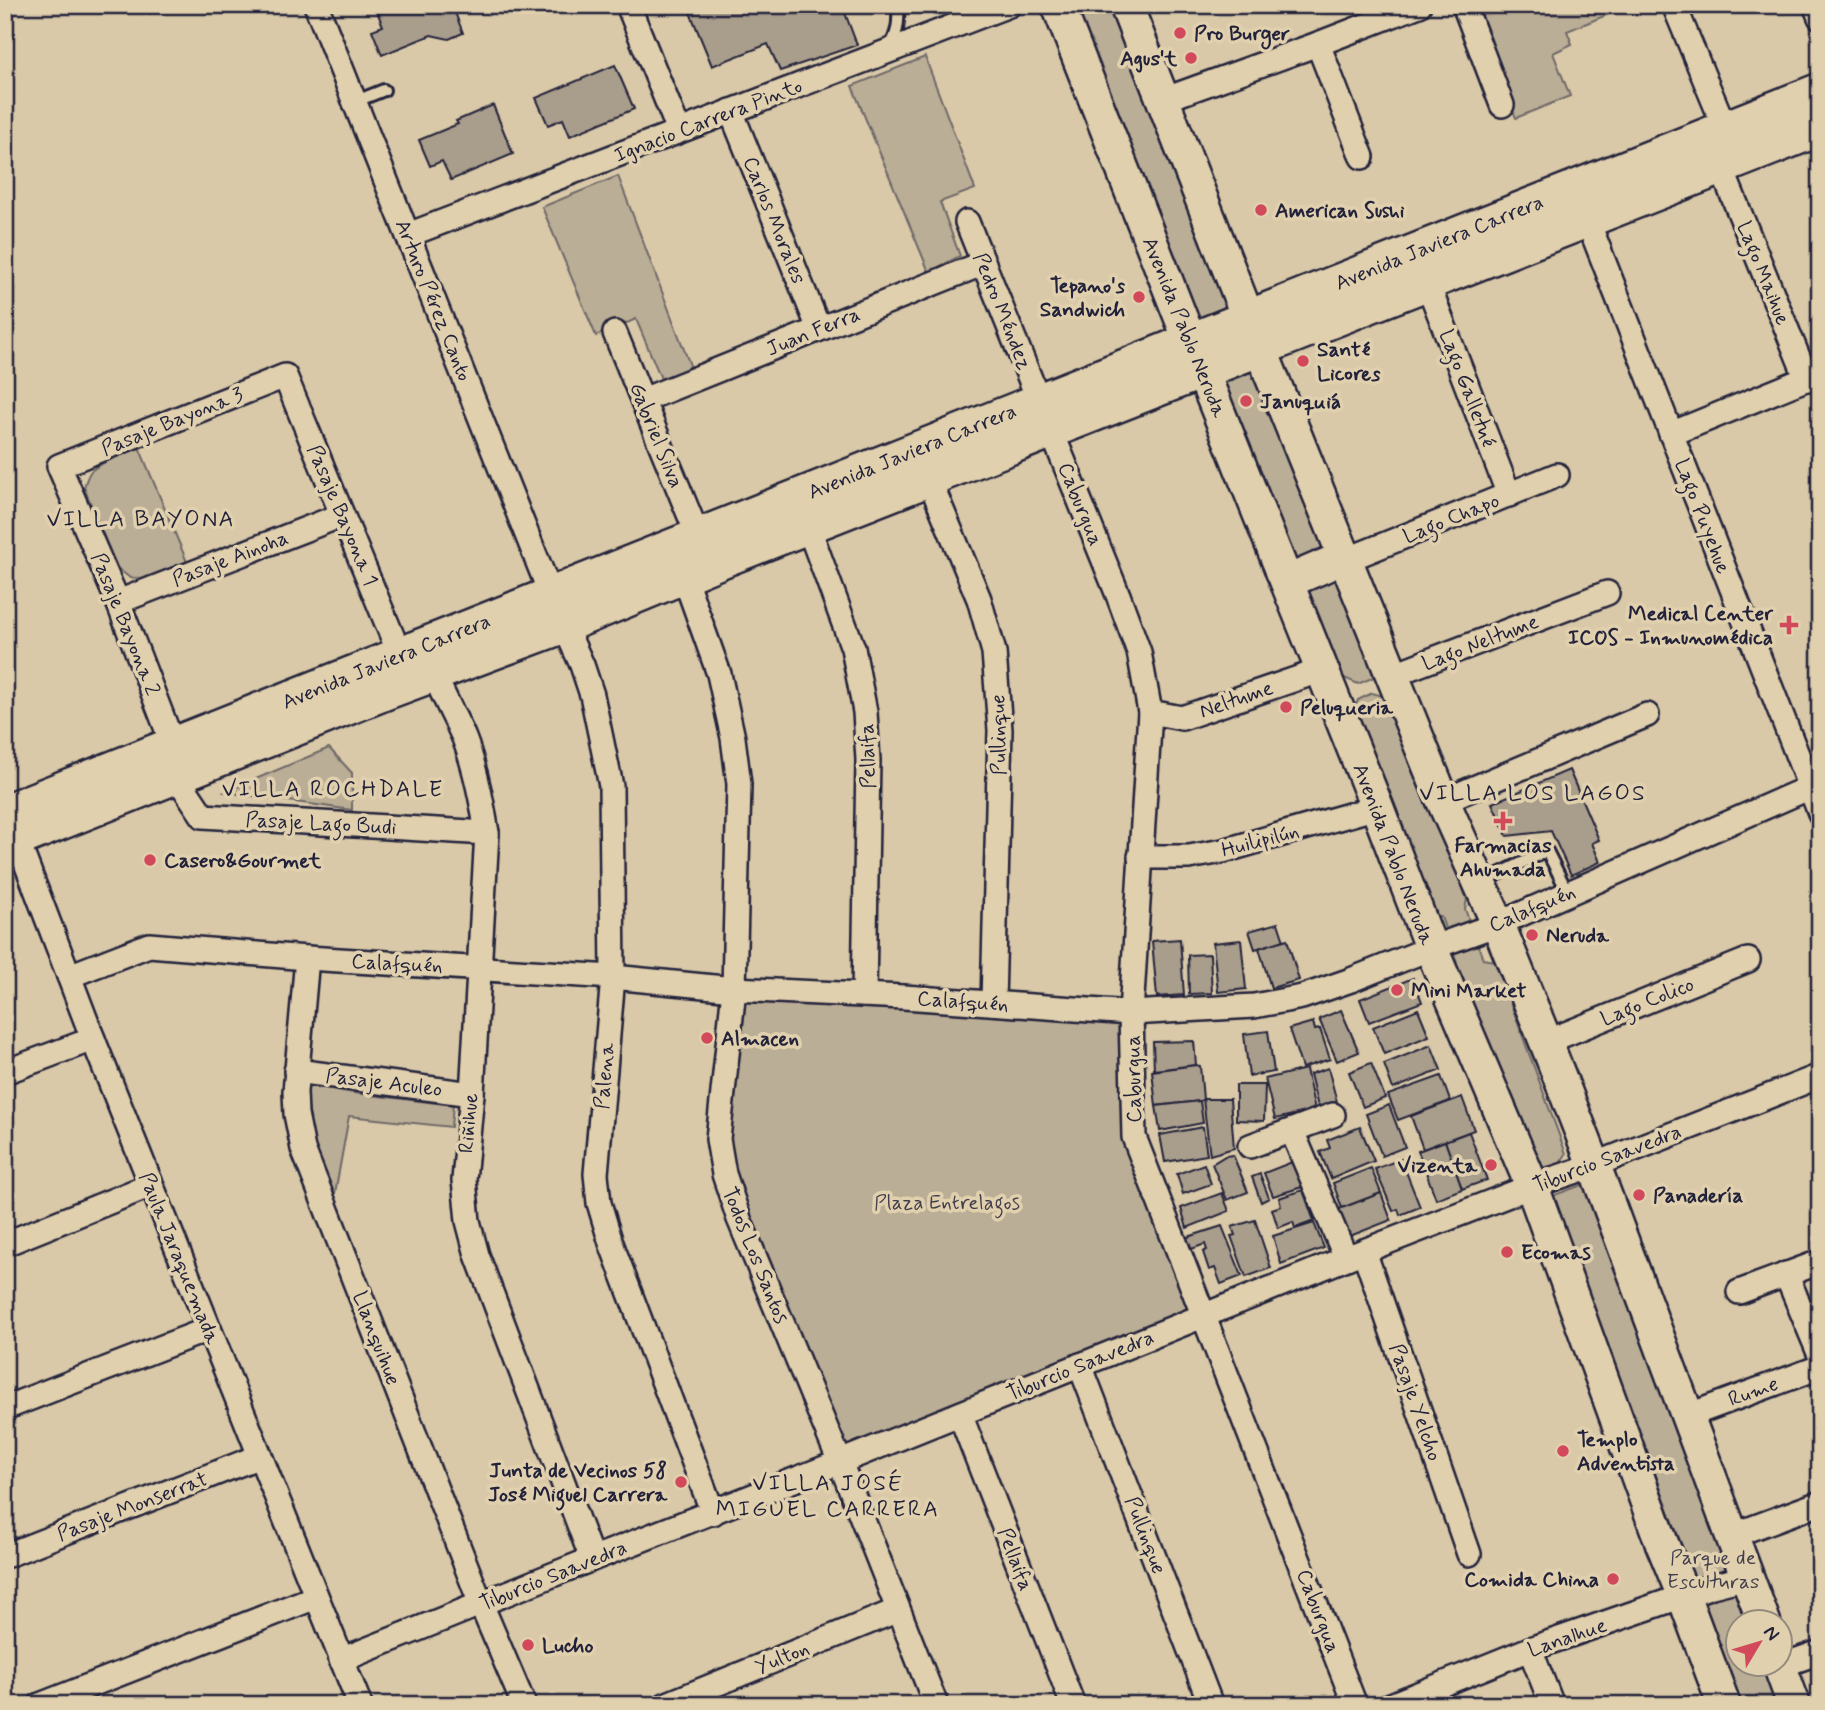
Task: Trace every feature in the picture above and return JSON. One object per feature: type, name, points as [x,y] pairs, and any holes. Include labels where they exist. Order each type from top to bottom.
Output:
[{"type":"main road","name":"Avenida Pablo Neruda","points":[[1058,5],[1431,948],[1532,1186],[1661,1541],[1724,1705]]},
{"type":"main road","points":[[1126,5],[1254,333],[1443,801],[1498,924],[1546,1042],[1759,1608]]},
{"type":"main road","name":"Avenida Javiera Carrera","points":[[8,823],[176,760],[400,655],[550,618],[684,576],[929,479],[1042,423],[1254,333],[1598,179],[1820,91]]},
{"type":"main road","name":"Avenida Javiera Carrera","points":[[1254,333],[1427,282],[1820,128]]},
{"type":"main road","points":[[1587,219],[1590,198],[1598,179]]},
{"type":"main road","name":"Avenida Javiera Carrera","points":[[176,760],[211,762],[434,674],[550,618],[698,537],[1042,423]]},
{"type":"main road","points":[[698,537],[726,558]]},
{"type":"main road","points":[[1282,571],[1289,577],[1296,578],[1345,558]]},
{"type":"main road","points":[[390,690],[400,655]]},
{"type":"main road","points":[[1785,1678],[1794,1705]]},
{"type":"street","name":"Arturo Pérez Canto","points":[[316,5],[408,235],[550,618]]},
{"type":"street","points":[[628,5],[679,131]]},
{"type":"street","name":"Ignacio Carrera Pinto","points":[[408,235],[1009,5]]},
{"type":"street","points":[[1163,100],[1419,5]]},
{"type":"street","points":[[1464,5],[1503,105]]},
{"type":"street","points":[[1674,5],[1725,128]]},
{"type":"street","points":[[1815,5],[1820,17]]},
{"type":"street","points":[[1318,44],[1362,157]]},
{"type":"street","name":"Carlos Morales","points":[[732,111],[819,329]]},
{"type":"street","name":"Lago Maihue","points":[[1721,167],[1813,376]]},
{"type":"street","name":"Lago Puyehue","points":[[1587,219],[1671,434],[1815,785],[1820,813]]},
{"type":"street","name":"Pedro Méndez","points":[[967,222],[1042,423]]},
{"type":"street","name":"Juan Ferra","points":[[643,400],[984,262]]},
{"type":"street","name":"Lago Galletué","points":[[1427,282],[1509,495]]},
{"type":"street","name":"Gabriel Silva","points":[[615,333],[698,537]]},
{"type":"street","name":"Pasaje Bayona 3","points":[[60,466],[285,376]]},
{"type":"street","name":"Pasaje Bayona 1","points":[[285,376],[400,655]]},
{"type":"street","points":[[1671,434],[1813,376]]},
{"type":"street","name":"Caburgua","points":[[1042,423],[1118,595],[1139,652],[1150,712],[1131,1013],[1134,1137],[1355,1705]]},
{"type":"street","name":"Pasaje Bayona 2","points":[[60,466],[118,602],[176,760]]},
{"type":"street","name":"Lago Chapo","points":[[1345,558],[1557,475]]},
{"type":"street","name":"Pullinque","points":[[929,479],[979,599],[994,652],[1000,730],[993,1003]]},
{"type":"street","name":"Pasaje Ainoha","points":[[118,602],[342,514]]},
{"type":"street","name":"Pellaifa","points":[[808,526],[853,648],[865,712],[869,760],[864,995]]},
{"type":"street","name":"Todos Los Santos","points":[[684,576],[719,674],[733,738],[739,784],[734,989],[718,1139],[724,1174],[739,1219],[840,1462],[936,1705]]},
{"type":"street","name":"Lago Neltume","points":[[1392,675],[1607,593]]},
{"type":"street","name":"Palena","points":[[550,618],[582,665],[592,695],[611,786],[613,977],[596,1174],[599,1203],[611,1243],[713,1513]]},
{"type":"street","name":"Neltume","points":[[1150,712],[1182,718],[1321,670]]},
{"type":"street","name":"Riñihue","points":[[434,674],[464,739],[482,801],[487,833],[464,1180],[471,1238],[592,1559]]},
{"type":"street","points":[[1443,801],[1647,715]]},
{"type":"street","name":"Pasaje Lago Budi","points":[[176,760],[185,789],[203,816],[487,833]]},
{"type":"street","name":"Calafquén","points":[[69,976],[149,945],[613,977],[734,989],[1131,1013],[1254,1006],[1302,997],[1351,981],[1498,924],[1815,785]]},
{"type":"street","name":"Huilipilún","points":[[1140,857],[1189,857],[1223,851],[1377,807]]},
{"type":"street","name":"Paula Jaraquemada","points":[[8,823],[356,1701]]},
{"type":"street","name":"Llanquihue","points":[[307,958],[295,1092],[303,1149],[481,1604],[524,1705]]},
{"type":"street","name":"Lago Colico","points":[[1546,1042],[1748,960]]},
{"type":"street","points":[[5,1072],[93,1039]]},
{"type":"street","name":"Pasaje Aculeo","points":[[296,1071],[471,1094]]},
{"type":"street","name":"Tiburcio Saavedra","points":[[341,1660],[1355,1255],[1820,1076]]},
{"type":"street","points":[[1250,1146],[1333,1115]]},
{"type":"street","name":"Pasaje Yelcho","points":[[1292,1131],[1355,1255],[1469,1554]]},
{"type":"street","points":[[5,1244],[151,1185]]},
{"type":"street","points":[[1739,1292],[1820,1262]]},
{"type":"street","points":[[1786,1274],[1820,1355]]},
{"type":"street","points":[[5,1408],[209,1329]]},
{"type":"street","name":"Pullinque","points":[[1080,1365],[1211,1705]]},
{"type":"street","name":"Rume","points":[[1687,1416],[1820,1367]]},
{"type":"street","name":"Pellaifa","points":[[960,1414],[1073,1705]]},
{"type":"street","name":"Pasaje Monserrat","points":[[5,1556],[260,1456]]},
{"type":"street","points":[[1731,1536],[1820,1503]]},
{"type":"street","name":"Lanalhue","points":[[1391,1705],[1530,1649],[1747,1577]]},
{"type":"street","points":[[40,1705],[316,1597]]},
{"type":"street","name":"Yulton","points":[[665,1705],[898,1610]]},
{"type":"street","points":[[1530,1649],[1552,1705]]},
{"type":"street","points":[[1794,1660],[1820,1652]]},
{"type":"lane","points":[[883,53],[898,30],[898,5]]},
{"type":"lane","points":[[355,102],[384,90]]},
{"type":"lane","points":[[1479,883],[1547,851],[1567,893]]},
{"type":"green space","points":[[1070,5],[1116,5],[1236,312],[1195,328]]},
{"type":"green space","points":[[1472,5],[1631,5],[1567,31],[1572,44],[1553,53],[1570,96],[1516,118]]},
{"type":"green space","points":[[925,57],[975,189],[940,202],[960,256],[929,272],[852,86]]},
{"type":"green space","points":[[618,176],[691,368],[662,381],[636,319],[596,336],[542,207]]},
{"type":"green space","points":[[1238,367],[1257,371],[1376,669],[1372,678],[1358,684],[1335,674],[1224,394],[1226,378]]},
{"type":"green space","points":[[139,447],[187,562],[143,579],[130,578],[116,567],[84,487],[91,471],[96,467]]},
{"type":"green space","points":[[1372,693],[1387,697],[1467,899],[1465,909],[1483,959],[1495,961],[1566,1154],[1559,1165],[1536,1168],[1454,980],[1457,962],[1441,917],[1430,912],[1352,714],[1358,700]]},
{"type":"green space","points":[[329,748],[352,773],[352,810],[225,792]]},
{"type":"green space","name":"Plaza Entrelagos","points":[[743,1000],[904,1007],[1121,1023],[1124,1139],[1190,1309],[845,1449],[733,1177],[727,1137]]},
{"type":"green space","points":[[303,1084],[453,1105],[451,1127],[349,1116],[334,1199],[299,1119]]},
{"type":"green space","name":"Parque de Esculturas","points":[[1590,1182],[1751,1608],[1724,1608],[1724,1659],[1552,1196]]},
{"type":"green space","name":"Parque de Esculturas","points":[[1731,1678],[1777,1678],[1786,1705],[1741,1705]]},
{"type":"building","points":[[384,5],[452,5],[463,33],[449,39],[431,35],[382,55],[372,30],[383,26],[376,9]]},
{"type":"building","points":[[687,5],[842,5],[857,45],[780,71],[768,44],[712,66]]},
{"type":"building","points":[[615,65],[634,109],[570,136],[563,119],[548,125],[536,98]]},
{"type":"building","points":[[493,105],[513,154],[451,180],[442,161],[430,166],[419,140],[458,124],[456,121]]},
{"type":"building","points":[[1569,770],[1599,840],[1592,843],[1600,862],[1571,875],[1551,831],[1507,836],[1492,803]]},
{"type":"building","points":[[1278,923],[1284,941],[1255,949],[1249,931]]},
{"type":"building","points":[[1180,939],[1184,995],[1157,997],[1152,941]]},
{"type":"building","points":[[1287,939],[1299,980],[1271,988],[1259,948]]},
{"type":"building","points":[[1241,940],[1246,989],[1218,992],[1213,943]]},
{"type":"building","points":[[1210,954],[1212,993],[1189,994],[1188,955]]},
{"type":"building","points":[[1413,978],[1422,1002],[1369,1022],[1360,999]]},
{"type":"building","points":[[1418,1009],[1429,1036],[1384,1054],[1373,1027]]},
{"type":"building","points":[[1341,1010],[1359,1052],[1337,1061],[1319,1019]]},
{"type":"building","points":[[1313,1022],[1315,1030],[1320,1029],[1330,1059],[1302,1068],[1289,1029]]},
{"type":"building","points":[[1268,1031],[1274,1072],[1249,1076],[1244,1034]]},
{"type":"building","points":[[1194,1041],[1196,1065],[1154,1070],[1153,1042]]},
{"type":"building","points":[[1431,1045],[1441,1070],[1393,1089],[1384,1064]]},
{"type":"building","points":[[1371,1063],[1385,1098],[1363,1107],[1349,1072]]},
{"type":"building","points":[[1200,1066],[1203,1099],[1156,1106],[1152,1071]]},
{"type":"building","points":[[1328,1068],[1337,1102],[1318,1107],[1310,1074]]},
{"type":"building","points":[[1306,1069],[1315,1110],[1275,1119],[1265,1079]]},
{"type":"building","points":[[1441,1076],[1450,1101],[1398,1120],[1388,1095]]},
{"type":"building","points":[[1236,1085],[1265,1085],[1264,1121],[1236,1120]]},
{"type":"building","points":[[1462,1097],[1474,1130],[1423,1149],[1411,1116]]},
{"type":"building","points":[[1203,1099],[1230,1099],[1234,1148],[1210,1155]]},
{"type":"building","points":[[1200,1101],[1203,1123],[1160,1131],[1156,1106]]},
{"type":"building","points":[[1389,1105],[1405,1147],[1382,1156],[1366,1114]]},
{"type":"building","points":[[1203,1127],[1207,1155],[1165,1162],[1160,1135]]},
{"type":"building","points":[[1360,1127],[1374,1161],[1331,1179],[1320,1152],[1330,1148],[1327,1140]]},
{"type":"building","points":[[1469,1132],[1487,1180],[1462,1189],[1445,1141]]},
{"type":"building","points":[[1445,1141],[1462,1189],[1436,1199],[1418,1151]]},
{"type":"building","points":[[1233,1155],[1248,1192],[1227,1200],[1212,1164],[1225,1156]]},
{"type":"building","points":[[1401,1159],[1420,1207],[1400,1215],[1398,1209],[1393,1211],[1375,1169]]},
{"type":"building","points":[[1292,1162],[1302,1187],[1273,1196],[1264,1173]]},
{"type":"building","points":[[1204,1164],[1211,1184],[1183,1194],[1177,1174]]},
{"type":"building","points":[[1371,1168],[1381,1193],[1342,1208],[1333,1183]]},
{"type":"building","points":[[1260,1174],[1269,1198],[1261,1202],[1252,1177]]},
{"type":"building","points":[[1303,1190],[1314,1221],[1295,1228],[1293,1222],[1278,1228],[1272,1209],[1281,1206],[1279,1198]]},
{"type":"building","points":[[1222,1193],[1229,1211],[1187,1228],[1181,1208]]},
{"type":"building","points":[[1381,1193],[1391,1220],[1345,1238],[1334,1211]]},
{"type":"building","points":[[1255,1220],[1271,1268],[1246,1277],[1231,1236],[1235,1235],[1232,1227]]},
{"type":"building","points":[[1314,1223],[1324,1248],[1281,1264],[1273,1236]]},
{"type":"building","points":[[1222,1226],[1242,1276],[1221,1284],[1215,1268],[1209,1270],[1203,1252],[1207,1250],[1205,1244],[1189,1250],[1185,1238]]},
{"type":"place","name":"Pro Burger","points":[[1180,33]]},
{"type":"place","name":"Agus't","points":[[1191,58]]},
{"type":"place","name":"American Sushi","points":[[1261,210]]},
{"type":"place","name":"Tepano's Sandwich","points":[[1139,297]]},
{"type":"place","name":"Santé Licores","points":[[1303,361]]},
{"type":"place","name":"Januquiá","points":[[1246,401]]},
{"type":"place","name":"Medical Center ICOS - Inmunomédica","points":[[1789,625]]},
{"type":"place","name":"Peluqueria","points":[[1286,707]]},
{"type":"place","name":"Farmacias Ahumada","points":[[1503,821]]},
{"type":"place","name":"Casero&Gourmet","points":[[150,860]]},
{"type":"place","name":"Neruda","points":[[1532,935]]},
{"type":"place","name":"Mini Market","points":[[1397,990]]},
{"type":"place","name":"Almacen","points":[[707,1038]]},
{"type":"place","name":"Vizenta","points":[[1491,1165]]},
{"type":"place","name":"Panadería","points":[[1639,1195]]},
{"type":"place","name":"Ecomas","points":[[1507,1252]]},
{"type":"place","name":"Templo Adventista","points":[[1563,1451]]},
{"type":"place","name":"Junta de Vecinos 58 José Miguel Carrera","points":[[681,1482]]},
{"type":"place","name":"Comida China","points":[[1613,1579]]},
{"type":"place","name":"Lucho","points":[[528,1645]]},
{"type":"district","name":"VILLA BAYONA","points":[[141,518]]},
{"type":"district","name":"VILLA ROCHDALE","points":[[333,788]]},
{"type":"district","name":"VILLA LOS LAGOS","points":[[1533,792]]},
{"type":"district","name":"VILLA JOSÉ MIGUEL CARRERA","points":[[828,1495]]}]
